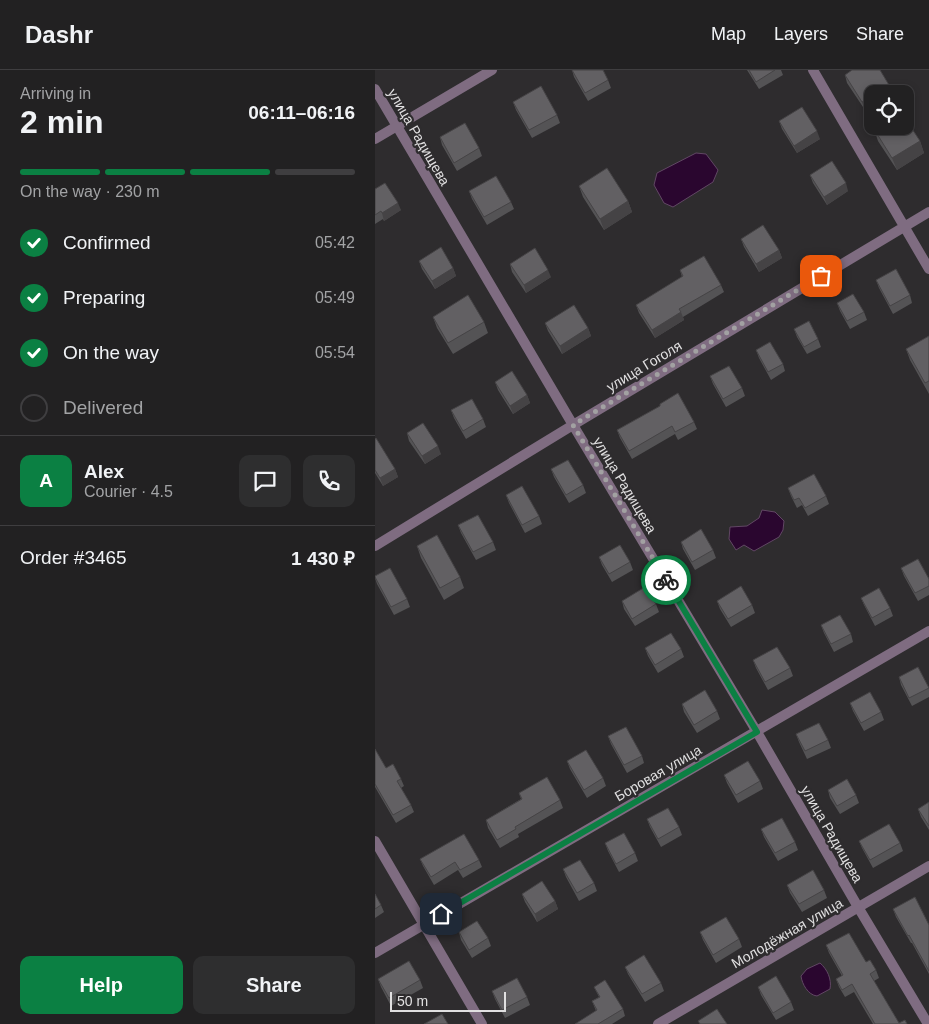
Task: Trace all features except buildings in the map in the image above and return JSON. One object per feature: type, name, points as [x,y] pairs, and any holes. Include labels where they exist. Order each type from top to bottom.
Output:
[{"type":"street","points":[[375,139],[492,70]]},
{"type":"street","points":[[813,70],[929,269]]},
{"type":"street","name":"улица Радищева","points":[[375,89],[928,1024]]},
{"type":"street","name":"улица Гоголя","points":[[375,546],[929,212]]},
{"type":"street","name":"Боровая улица","points":[[375,953],[929,631]]},
{"type":"street","points":[[375,841],[482,1024]]},
{"type":"street","name":"Молодёжная улица","points":[[658,1024],[929,866]]},
{"type":"shaded area","points":[[696,153],[706,154],[718,170],[713,182],[673,207],[664,203],[654,185],[657,173]]},
{"type":"shaded area","points":[[762,510],[775,512],[784,521],[783,530],[779,537],[754,551],[744,545],[736,550],[729,539],[730,527],[747,526],[759,518]]},
{"type":"shaded area","points":[[820,963],[828,974],[830,989],[817,996],[811,994],[806,989],[801,976],[807,969]]},
{"type":"way so far","points":[[666,580],[573,425],[821,276]]},
{"type":"route","points":[[441,914],[757,732],[666,580]]}]
